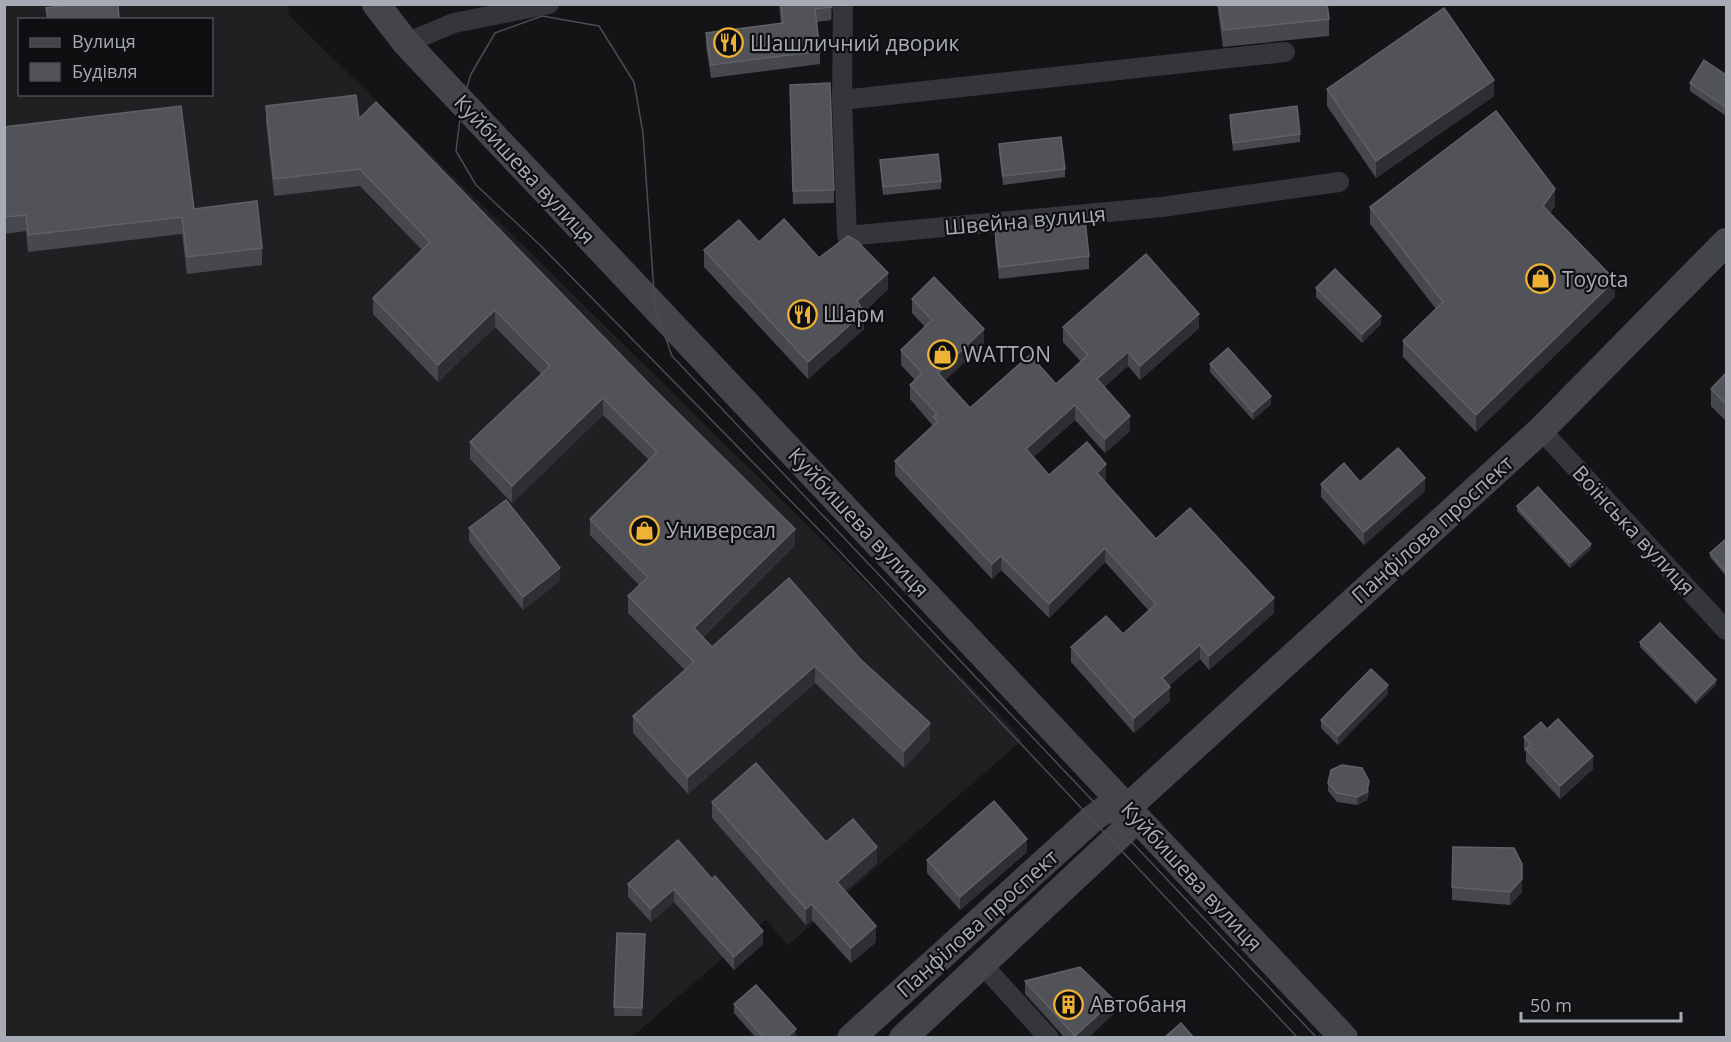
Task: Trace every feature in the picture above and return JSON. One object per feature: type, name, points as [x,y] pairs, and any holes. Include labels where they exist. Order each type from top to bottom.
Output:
[{"type":"main road","name":"Куйбишева вулиця","points":[[376,4],[406,43],[1116,808],[1344,1038]]},
{"type":"main road","name":"Панфілова проспект","points":[[851,1038],[1116,808],[1541,430],[1726,242]]},
{"type":"main road","points":[[903,1038],[1124,831],[1116,808]]},
{"type":"street","points":[[406,43],[454,23],[549,4]]},
{"type":"street","name":"Швейна вулиця","points":[[843,4],[842,100],[847,236],[1162,207],[1339,182]]},
{"type":"street","points":[[842,100],[1285,52]]},
{"type":"street","name":"Воїнська вулиця","points":[[1541,430],[1726,630]]},
{"type":"street","points":[[981,963],[1049,1038]]},
{"type":"shaded area","points":[[5,5],[288,5],[289,15],[1000,715],[1022,740],[788,945],[766,920],[632,1037],[5,1038]]},
{"type":"building","points":[[73,4],[118,4],[119,18],[48,18],[46,8]]},
{"type":"building","points":[[781,4],[831,4],[831,7],[815,9],[820,51],[711,65],[706,33],[783,23]]},
{"type":"building","points":[[1219,4],[1327,4],[1329,19],[1223,30]]},
{"type":"building","points":[[1444,8],[1494,80],[1376,161],[1327,89]]},
{"type":"building","points":[[1704,60],[1726,75],[1726,107],[1690,83]]},
{"type":"building","points":[[830,83],[834,190],[793,191],[790,85]]},
{"type":"building","points":[[356,95],[359,119],[376,102],[652,387],[795,529],[694,628],[712,647],[789,578],[860,659],[930,723],[904,751],[815,666],[688,777],[633,716],[694,662],[628,596],[648,577],[590,519],[657,452],[603,398],[512,486],[470,442],[550,366],[495,310],[438,365],[373,298],[430,242],[360,169],[274,179],[266,106]]},
{"type":"building","points":[[181,106],[194,209],[257,201],[262,248],[187,257],[182,217],[28,235],[26,215],[4,217],[4,127]]},
{"type":"building","points":[[1297,106],[1300,134],[1233,143],[1230,115]]},
{"type":"building","name":"Toyota","points":[[1496,111],[1555,189],[1543,206],[1615,280],[1476,415],[1403,341],[1443,302],[1370,207]]},
{"type":"building","points":[[1061,137],[1065,169],[1003,176],[999,144]]},
{"type":"building","points":[[938,154],[941,181],[883,187],[880,160]]},
{"type":"building","points":[[784,219],[819,258],[848,236],[857,241],[888,273],[857,301],[864,312],[808,362],[704,250],[739,220],[759,242]]},
{"type":"building","points":[[1085,220],[1089,256],[999,267],[995,230]]},
{"type":"building","points":[[1146,254],[1199,314],[1140,366],[1128,352],[1097,379],[1130,416],[1105,439],[1075,405],[1026,449],[1049,475],[1087,442],[1106,464],[1097,473],[1156,539],[1190,508],[1274,598],[1209,656],[1200,645],[1162,678],[1170,687],[1134,718],[1071,647],[1106,616],[1123,634],[1156,604],[1105,548],[1049,604],[1001,556],[992,564],[895,461],[938,421],[933,417],[937,414],[910,385],[922,373],[901,350],[932,320],[912,299],[934,277],[984,329],[938,373],[970,408],[1030,355],[1056,384],[1088,355],[1063,327]]},
{"type":"building","points":[[1335,269],[1381,316],[1362,334],[1316,288]]},
{"type":"building","points":[[1228,348],[1271,396],[1253,412],[1210,364]]},
{"type":"building","points":[[1726,373],[1726,404],[1711,389]]},
{"type":"building","points":[[1398,448],[1425,478],[1364,532],[1321,484],[1344,463],[1360,482]]},
{"type":"building","points":[[1538,487],[1591,544],[1570,563],[1517,506]]},
{"type":"building","points":[[506,500],[560,568],[523,597],[469,528]]},
{"type":"building","points":[[1726,539],[1726,572],[1710,553]]},
{"type":"building","points":[[1660,623],[1716,680],[1696,700],[1640,642]]},
{"type":"building","points":[[1371,669],[1388,685],[1338,736],[1321,720]]},
{"type":"building","points":[[1558,719],[1593,756],[1560,786],[1526,749],[1531,744],[1524,737],[1541,722],[1547,729]]},
{"type":"building","points":[[756,763],[826,842],[853,819],[877,847],[837,882],[876,926],[851,948],[812,904],[806,909],[712,802]]},
{"type":"building","points":[[1342,765],[1362,768],[1369,781],[1367,792],[1357,797],[1337,793],[1328,783],[1331,770]]},
{"type":"building","points":[[994,801],[1027,839],[960,897],[927,860]]},
{"type":"building","points":[[678,840],[712,879],[715,876],[763,931],[734,957],[674,889],[651,909],[628,884]]},
{"type":"building","points":[[1453,847],[1514,848],[1522,864],[1522,879],[1510,892],[1452,887]]},
{"type":"building","points":[[617,933],[645,934],[642,1008],[614,1007]]},
{"type":"building","name":"Автобаня","points":[[1080,967],[1114,1000],[1075,1036],[1025,981]]},
{"type":"building","points":[[756,985],[796,1029],[786,1038],[764,1038],[734,1004]]},
{"type":"building","points":[[1181,1023],[1194,1038],[1164,1038]]},
{"type":"tram line","points":[[1298,1038],[826,537],[542,247],[476,185],[456,151],[462,103],[471,74],[495,33],[542,16],[599,26],[634,82],[643,133],[655,307],[672,356],[1317,1038]]},
{"type":"place","name":"Шашличний дворик","points":[[729,43]]},
{"type":"place","name":"Toyota","points":[[1541,279]]},
{"type":"place","name":"Шарм","points":[[802,314]]},
{"type":"place","name":"WATTON","points":[[942,354]]},
{"type":"place","name":"Универсал","points":[[645,530]]},
{"type":"place","name":"Автобаня","points":[[1069,1004]]}]
